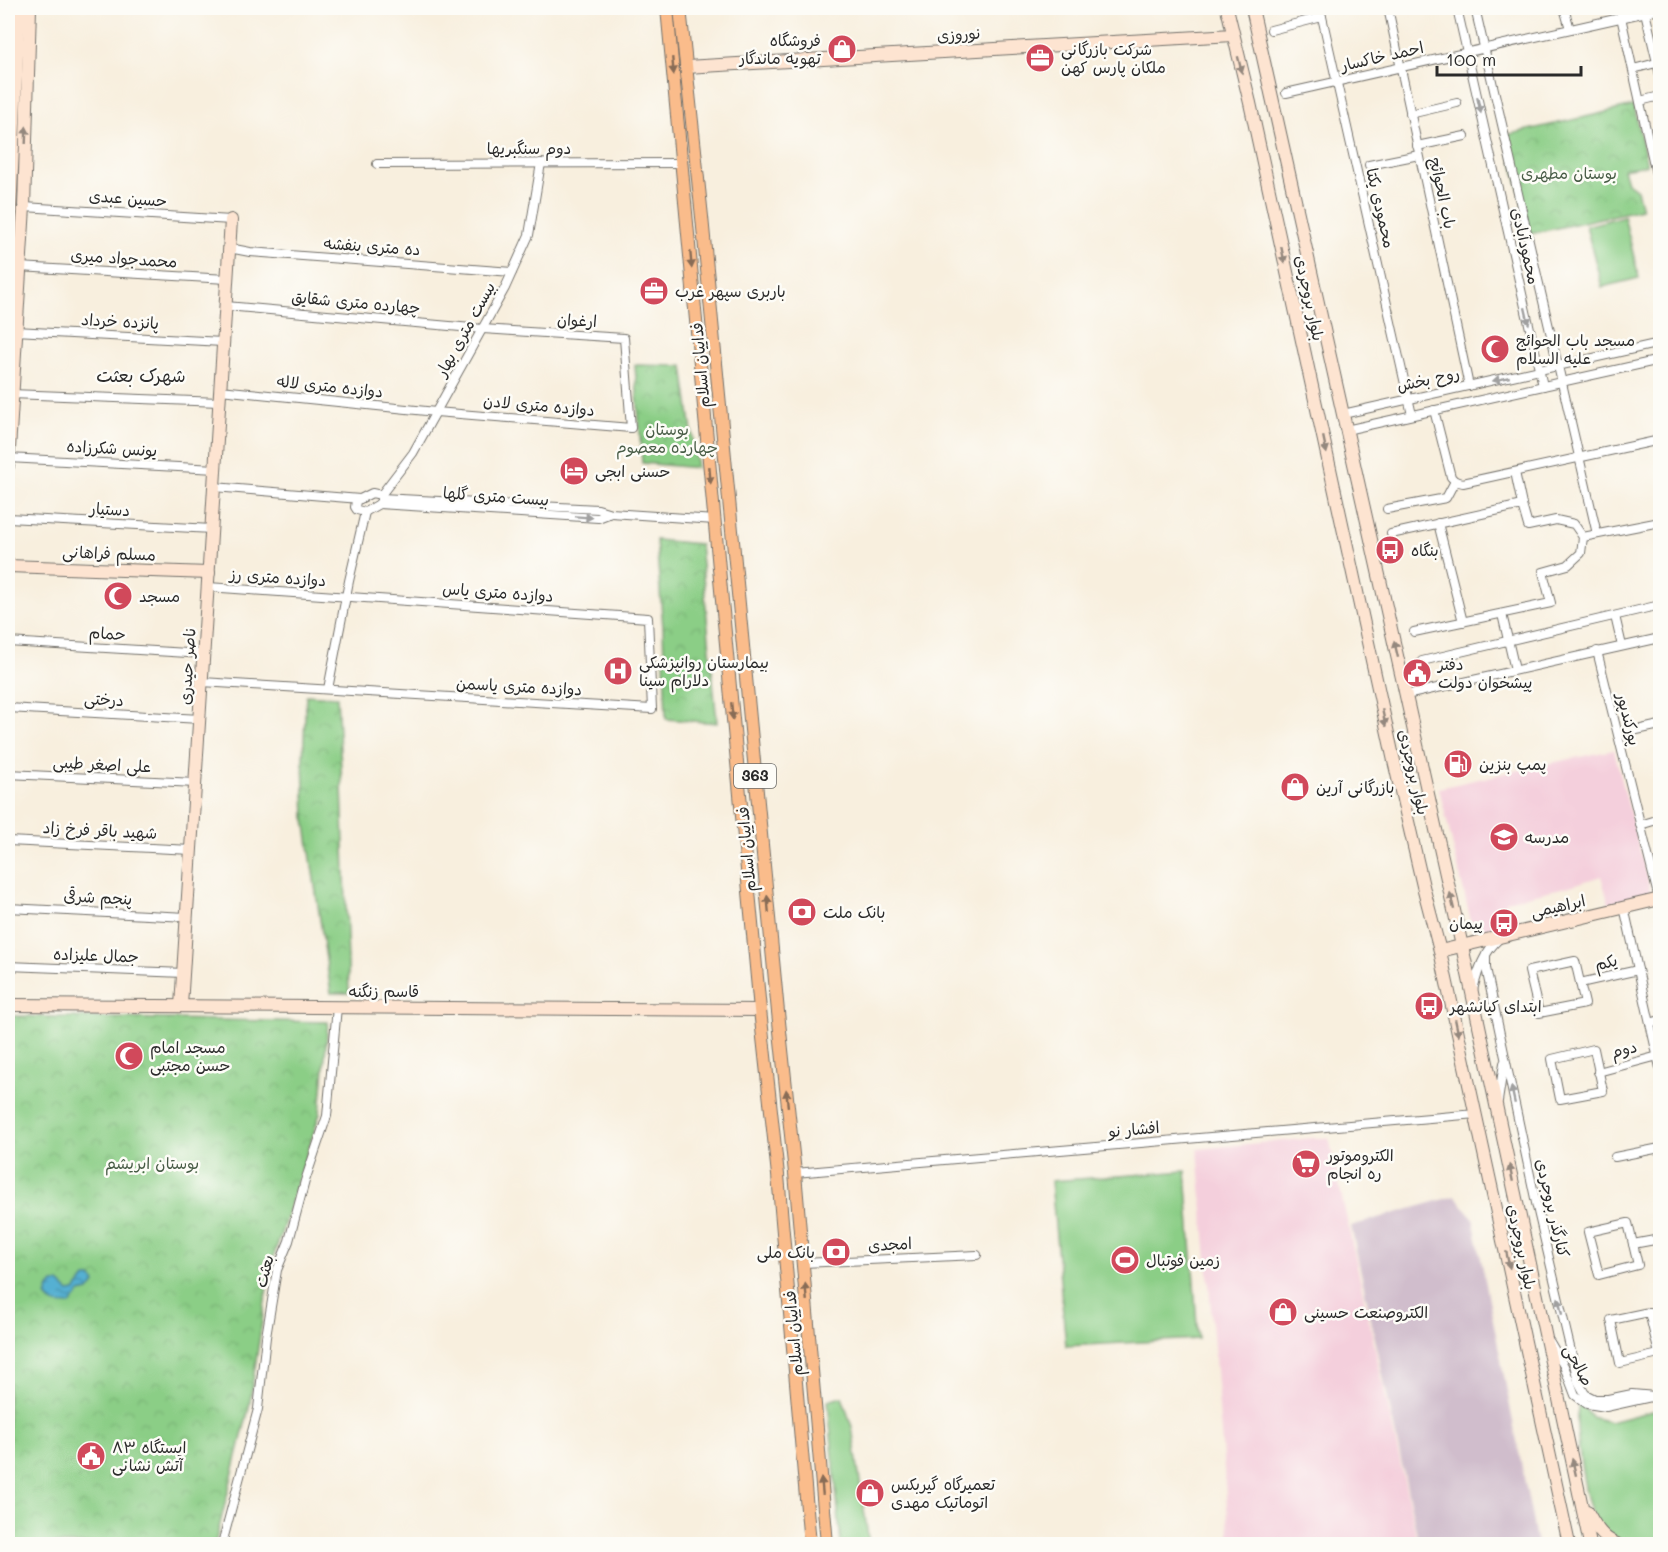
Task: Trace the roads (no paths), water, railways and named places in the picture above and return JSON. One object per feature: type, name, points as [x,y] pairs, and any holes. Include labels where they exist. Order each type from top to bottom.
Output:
[{"type":"main road","points":[[8,260],[19,8]]},
{"type":"main road","points":[[8,466],[24,207],[30,8]]},
{"type":"main road","name":"فداییان اسلام","points":[[667,8],[760,1010],[778,1175],[810,1545]]},
{"type":"main road","name":"فداییان اسلام","points":[[680,8],[795,1173],[827,1545]]},
{"type":"main road","name":"بلوار بروجردی","points":[[1227,8],[1250,103],[1394,761],[1440,951],[1569,1545]]},
{"type":"main road","name":"بلوار بروجردی","points":[[1252,8],[1473,993],[1590,1545]]},
{"type":"main road","name":"نوروزی","points":[[686,66],[1233,35]]},
{"type":"main road","name":"ناصر حیدری","points":[[182,1006],[231,220]]},
{"type":"main road","name":"مسلم فراهانی","points":[[8,566],[209,573]]},
{"type":"main road","name":"ابراهیمی","points":[[1440,951],[1660,899]]},
{"type":"main road","name":"قاسم زنگنه","points":[[8,1005],[760,1010]]},
{"type":"main road","points":[[1582,1504],[1601,1535],[1617,1545]]},
{"type":"street","name":"محمودی یکتا","points":[[1320,8],[1412,415]]},
{"type":"street","name":"باب الحوائج","points":[[1388,8],[1469,386]]},
{"type":"street","name":"محمودآبادی","points":[[1456,8],[1543,386]]},
{"type":"street","name":"محمودآبادی","points":[[1475,8],[1597,534]]},
{"type":"street","points":[[1495,10],[1506,8]]},
{"type":"street","points":[[1564,8],[1570,29]]},
{"type":"street","points":[[1619,8],[1660,192]]},
{"type":"street","name":"احمد خاکسار","points":[[1286,93],[1660,9]]},
{"type":"street","points":[[1645,12],[1659,62],[1660,75]]},
{"type":"street","points":[[1271,30],[1322,17]]},
{"type":"street","points":[[1633,69],[1659,62]]},
{"type":"street","points":[[1640,101],[1660,96]]},
{"type":"street","points":[[1410,114],[1457,104]]},
{"type":"street","points":[[1370,165],[1465,136]]},
{"type":"street","name":"بیست متری بهار","points":[[380,499],[412,453],[506,288],[529,235],[542,163]]},
{"type":"street","name":"دوم سنگبریها","points":[[376,164],[682,163]]},
{"type":"street","name":"حسین عبدی","points":[[24,207],[231,220]]},
{"type":"street","name":"ده متری بنفشه","points":[[229,248],[250,252],[512,272]]},
{"type":"street","name":"محمدجواد میری","points":[[19,267],[227,279]]},
{"type":"street","name":"چهارده متری شقایق","points":[[226,306],[483,329]]},
{"type":"street","name":"ارغوان","points":[[483,329],[624,338],[627,383]]},
{"type":"street","name":"پانزده خرداد","points":[[15,331],[224,342]]},
{"type":"street","name":"روح بخش","points":[[1343,414],[1660,343]]},
{"type":"street","name":"روح بخش","points":[[1346,430],[1660,360]]},
{"type":"street","name":"دوازده متری لادن","points":[[436,412],[631,428],[627,383]]},
{"type":"street","name":"دوازده متری لاله","points":[[11,394],[220,396],[436,412]]},
{"type":"street","points":[[1434,410],[1450,477],[1463,483],[1660,441]]},
{"type":"street","name":"یونس شکرزاده","points":[[8,458],[216,468]]},
{"type":"street","points":[[1414,632],[1551,603],[1543,572],[1568,565],[1581,553],[1583,537],[1574,524],[1556,520],[1528,526],[1515,472]]},
{"type":"street","points":[[1388,509],[1446,498],[1455,481]]},
{"type":"street","points":[[214,487],[360,499]]},
{"type":"street","name":"بیست متری گلها","points":[[360,499],[372,493],[380,499],[598,518],[610,513],[715,520]]},
{"type":"street","points":[[360,499],[356,501],[355,507],[365,512]]},
{"type":"street","points":[[202,682],[328,689],[365,512],[380,499]]},
{"type":"street","points":[[1391,534],[1522,505]]},
{"type":"street","name":"دستیار","points":[[8,519],[212,529]]},
{"type":"street","points":[[1583,537],[1660,522]]},
{"type":"street","points":[[1438,523],[1463,622]]},
{"type":"street","name":"دوازده متری رز","points":[[208,587],[346,597]]},
{"type":"street","name":"دوازده متری یاس","points":[[346,597],[648,618]]},
{"type":"street","points":[[1422,660],[1660,605]]},
{"type":"street","points":[[1502,614],[1515,670]]},
{"type":"street","points":[[1615,616],[1622,646]]},
{"type":"street","name":"دوازده متری یاسمن","points":[[328,689],[652,709],[648,618]]},
{"type":"street","points":[[1406,695],[1660,638]]},
{"type":"street","name":"حمام","points":[[8,642],[204,654]]},
{"type":"street","name":"پورکندپور","points":[[1597,651],[1660,899]]},
{"type":"street","name":"درختی","points":[[8,708],[200,719]]},
{"type":"street","points":[[1618,734],[1660,725]]},
{"type":"street","name":"علی اصغر طیبی","points":[[8,774],[196,783]]},
{"type":"street","points":[[1640,825],[1660,819]]},
{"type":"street","name":"شهید باقر فرخ زاد","points":[[8,841],[192,850]]},
{"type":"street","name":"پنجم شرقی","points":[[8,908],[187,916]]},
{"type":"street","points":[[1624,908],[1660,1068]]},
{"type":"street","points":[[1473,993],[1485,955],[1502,936]]},
{"type":"street","name":"کنارگذر بروجردی","points":[[1485,955],[1536,1203],[1578,1381],[1585,1394],[1595,1399],[1608,1400],[1632,1394],[1658,1395]]},
{"type":"street","points":[[1575,961],[1580,983],[1585,1004],[1539,1013],[1529,971],[1575,961]]},
{"type":"street","name":"جمال علیزاده","points":[[8,966],[184,973]]},
{"type":"street","name":"یکم","points":[[1580,983],[1638,970]]},
{"type":"street","name":"بعثت","points":[[222,1545],[258,1408],[277,1270],[289,1241],[305,1181],[327,1116],[337,1007]]},
{"type":"street","points":[[1650,1023],[1660,1020]]},
{"type":"street","points":[[1594,1049],[1598,1072],[1603,1091],[1560,1100],[1552,1059],[1594,1049]]},
{"type":"street","name":"دوم","points":[[1598,1072],[1658,1056]]},
{"type":"street","points":[[1497,1107],[1505,1058]]},
{"type":"street","name":"افشار نو","points":[[795,1173],[1476,1114]]},
{"type":"street","points":[[1615,1157],[1660,1148]]},
{"type":"street","points":[[1628,1223],[1633,1244],[1638,1266],[1599,1275],[1588,1232],[1628,1223]]},
{"type":"street","points":[[1633,1244],[1660,1239]]},
{"type":"street","name":"امجدی","points":[[803,1263],[977,1255]]},
{"type":"street","points":[[1649,1312],[1657,1333],[1659,1354],[1620,1362],[1611,1320],[1649,1312]]},
{"type":"street","name":"صالحی","points":[[1546,1336],[1564,1366],[1575,1395],[1587,1404],[1606,1407],[1658,1395]]},
{"type":"water","points":[[85,1278],[92,1278],[95,1283],[89,1291],[80,1293],[70,1305],[56,1304],[46,1296],[53,1283],[59,1283],[69,1292],[75,1291]]},
{"type":"place","name":"فروشگاه تهویه ماندگار","points":[[842,49]]},
{"type":"place","name":"شرکت بازرگانی ملکان پارس کهن","points":[[1040,58]]},
{"type":"place","name":"باربری سپهر غرب","points":[[654,291]]},
{"type":"place","name":"مسجد باب الحوائج علیه السلام","points":[[1495,349]]},
{"type":"place","name":"حسنی ابجی","points":[[574,471]]},
{"type":"place","name":"بنگاه","points":[[1390,550]]},
{"type":"place","name":"مسجد","points":[[118,596]]},
{"type":"place","name":"بیمارستان روانپزشکی دلارام سینا","points":[[618,671]]},
{"type":"place","name":"دفتر پیشخوان دولت","points":[[1417,673]]},
{"type":"place","name":"پمپ بنزین","points":[[1458,764]]},
{"type":"place","name":"بازرگانی آرین","points":[[1295,787]]},
{"type":"place","name":"مدرسه","points":[[1504,837]]},
{"type":"place","name":"بانک ملت","points":[[802,912]]},
{"type":"place","name":"پیمان","points":[[1504,923]]},
{"type":"place","name":"ابتدای کیانشهر","points":[[1429,1006]]},
{"type":"place","name":"مسجد امام حسن مجتبی","points":[[129,1056]]},
{"type":"place","name":"الکتروموتور ره انجام","points":[[1306,1164]]},
{"type":"place","name":"بانک ملی","points":[[836,1252]]},
{"type":"place","name":"زمین فوتبال","points":[[1125,1260]]},
{"type":"place","name":"الکتروصنعت حسینی","points":[[1283,1312]]},
{"type":"place","name":"ایستگاه ۸۳ آتش نشانی","points":[[91,1456]]},
{"type":"place","name":"تعمیرگاه گیربکس اتوماتیک مهدی","points":[[870,1493]]},
{"type":"district","name":"شهرک بعثت","points":[[141,376]]},
{"type":"park label","name":"بوستان مطهری","points":[[1569,173]]},
{"type":"park label","name":"بوستان چهارده معصوم","points":[[667,438]]},
{"type":"park label","name":"بوستان ابریشم","points":[[152,1163]]}]
